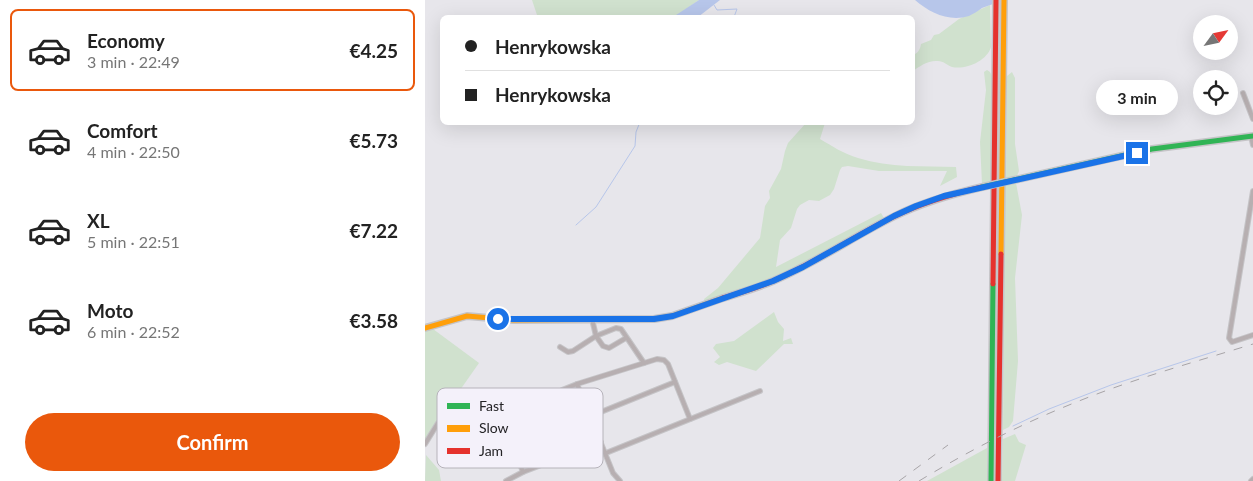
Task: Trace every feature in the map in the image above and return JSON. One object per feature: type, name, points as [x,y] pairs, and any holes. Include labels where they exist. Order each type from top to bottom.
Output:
[{"type":"main road","points":[[991,481],[996,0]]},
{"type":"main road","points":[[998,481],[1003,0]]},
{"type":"main road","points":[[425,328],[467,316],[513,320],[654,319],[673,316],[773,281],[803,267],[894,216],[944,196],[1152,149],[1252,136]]},
{"type":"street","points":[[1243,93],[1253,119]]},
{"type":"street","points":[[1252,136],[1253,145]]},
{"type":"street","points":[[1253,191],[1229,338],[1232,342],[1253,335]]},
{"type":"street","points":[[592,319],[596,336],[603,346],[609,348],[626,338]]},
{"type":"street","points":[[560,347],[568,352],[573,351],[596,336],[619,328],[623,330],[626,338],[645,363]]},
{"type":"street","points":[[567,388],[657,359],[664,360],[668,364],[690,419]]},
{"type":"street","points":[[603,411],[675,382]]},
{"type":"street","points":[[577,384],[579,388]]},
{"type":"street","points":[[606,453],[760,391]]},
{"type":"street","points":[[425,444],[437,425]]},
{"type":"street","points":[[603,446],[613,473],[620,481]]},
{"type":"street","points":[[521,468],[523,472]]},
{"type":"street","points":[[506,481],[533,468]]},
{"type":"green space","points":[[532,0],[699,0],[677,15],[537,15]]},
{"type":"green space","points":[[990,5],[991,47],[989,52],[981,60],[969,66],[958,68],[942,62],[931,61],[915,70],[915,54],[919,51],[921,44],[931,40],[934,35],[939,34],[959,19]]},
{"type":"green space","points":[[1001,29],[996,481],[994,481],[998,46],[999,30]]},
{"type":"green space","points":[[987,70],[992,76],[991,182],[982,184],[980,142],[986,90],[984,72]]},
{"type":"green space","points":[[1012,72],[1015,78],[1015,144],[1019,171],[1017,176],[1006,178],[1007,76]]},
{"type":"green space","points":[[804,125],[824,125],[820,139],[838,150],[853,156],[895,165],[956,167],[957,177],[940,186],[947,171],[879,171],[848,166],[842,167],[830,195],[819,201],[809,200],[797,209],[791,228],[780,240],[776,267],[881,213],[884,218],[818,256],[772,279],[705,303],[704,299],[718,288],[760,238],[765,206],[770,198],[769,191],[781,169],[788,143]]},
{"type":"green space","points":[[1016,183],[1022,215],[1015,278],[1018,361],[1013,421],[1009,427],[1003,430],[1005,185]]},
{"type":"green space","points":[[774,312],[778,322],[784,329],[783,341],[791,338],[793,344],[784,344],[756,371],[727,362],[719,365],[714,362],[720,357],[713,348],[716,344],[734,341]]},
{"type":"green space","points":[[433,329],[479,363],[461,388],[437,388],[437,423],[425,440],[425,330]]},
{"type":"green space","points":[[1015,434],[1019,442],[1026,445],[1015,481],[1002,481],[1003,439]]},
{"type":"green space","points":[[987,448],[987,481],[927,481]]},
{"type":"green space","points":[[426,455],[439,470],[441,481],[425,481]]},
{"type":"water","points":[[699,0],[720,0],[701,15],[676,15]]},
{"type":"water","points":[[915,0],[1004,0],[982,8],[969,16],[954,18],[933,12]]},
{"type":"waterway","points":[[714,5],[717,10],[737,9],[735,15]]},
{"type":"waterway","points":[[576,225],[596,207],[635,146],[636,132],[639,125]]},
{"type":"waterway","points":[[1013,426],[1049,409],[1111,385],[1216,351]]},
{"type":"railway","points":[[919,481],[997,438],[1058,409],[1144,378],[1253,344]]},
{"type":"railway","points":[[899,481],[948,445]]},
{"type":"traffic: fast","points":[[1014,180],[1152,149],[1253,136]]},
{"type":"traffic: fast","points":[[982,187],[1014,180]]},
{"type":"traffic: fast","points":[[991,481],[993,284]]},
{"type":"traffic: slow","points":[[1001,254],[1004,0]]},
{"type":"traffic: slow","points":[[425,328],[467,316],[513,320],[654,319],[672,316],[723,298]]},
{"type":"traffic: jam","points":[[993,284],[996,0]]},
{"type":"traffic: jam","points":[[723,298],[761,286],[789,274],[906,211],[938,199],[982,187]]},
{"type":"traffic: jam","points":[[998,481],[1001,254]]},
{"type":"route","points":[[498,319],[654,319],[673,316],[773,281],[803,267],[894,216],[944,196],[1137,153]]}]
